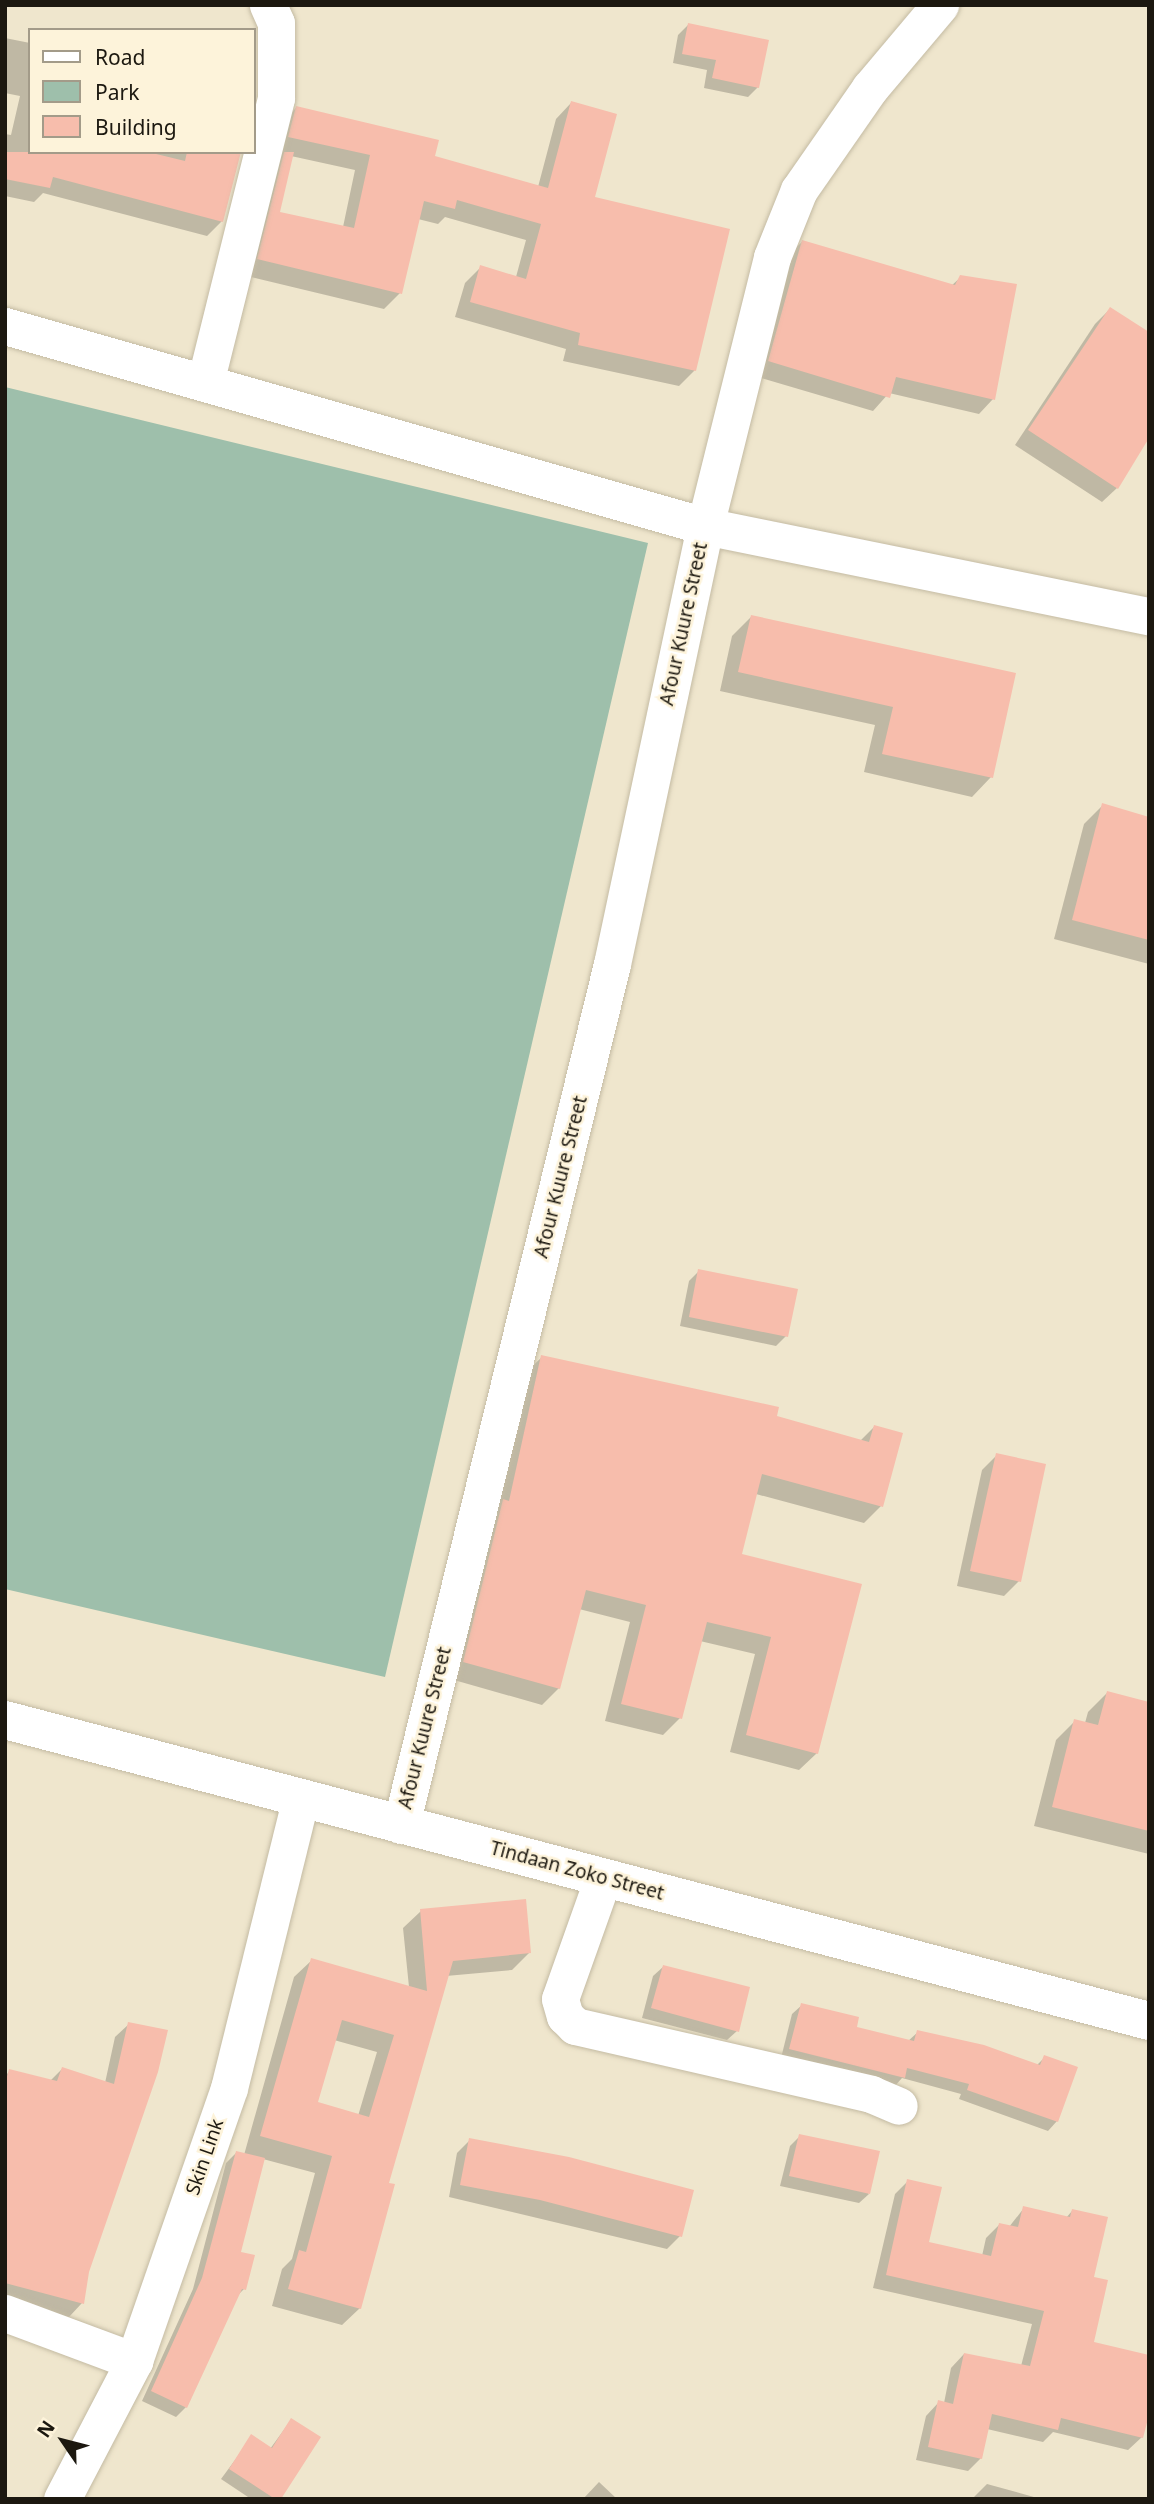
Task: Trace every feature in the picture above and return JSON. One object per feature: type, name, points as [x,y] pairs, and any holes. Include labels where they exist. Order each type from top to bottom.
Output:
[{"type":"main road","name":"Tindaan Zoko Street","points":[[5,1720],[1149,2021]]},
{"type":"street","points":[[205,383],[276,98],[276,23],[268,5]]},
{"type":"street","name":"Afour Kuure Street","points":[[401,1825],[612,964],[705,526],[768,270],[799,190],[870,88],[940,5]]},
{"type":"street","points":[[5,326],[705,526],[1149,616]]},
{"type":"street","name":"Skin Link","points":[[62,2499],[134,2361],[229,2088],[301,1798]]},
{"type":"street","points":[[603,1878],[560,1999],[565,2016],[575,2026],[871,2094],[899,2106]]},
{"type":"street","points":[[5,2314],[134,2361]]},
{"type":"green space","points":[[5,387],[648,543],[385,1677],[5,1589]]},
{"type":"building","points":[[688,23],[769,40],[759,88],[712,78],[716,60],[682,54]]},
{"type":"building","points":[[571,101],[617,114],[595,197],[730,229],[696,371],[578,345],[580,333],[470,302],[480,265],[526,279],[541,224],[457,200],[455,209],[424,201],[402,294],[257,259],[284,152],[294,152],[280,212],[354,228],[370,155],[288,137],[296,106],[439,140],[435,156],[548,188]]},
{"type":"building","points":[[5,152],[156,154],[185,161],[187,154],[240,154],[223,222],[53,177],[50,188],[5,179]]},
{"type":"building","points":[[802,240],[955,285],[960,275],[1017,284],[995,400],[896,377],[890,398],[768,361]]},
{"type":"building","points":[[1110,307],[1149,332],[1149,438],[1118,489],[1028,430]]},
{"type":"building","points":[[751,615],[1016,673],[993,778],[882,754],[893,707],[738,672]]},
{"type":"building","points":[[1102,803],[1149,817],[1149,940],[1072,920]]},
{"type":"building","points":[[698,1269],[798,1289],[788,1337],[689,1317]]},
{"type":"building","points":[[541,1355],[779,1407],[777,1416],[869,1442],[874,1425],[903,1433],[883,1507],[762,1474],[742,1554],[862,1584],[818,1754],[746,1735],[771,1637],[707,1622],[682,1719],[621,1704],[646,1605],[586,1590],[560,1689],[463,1662],[503,1499],[509,1501]]},
{"type":"building","points":[[996,1453],[1046,1464],[1021,1582],[970,1571]]},
{"type":"building","points":[[1107,1691],[1149,1702],[1149,1831],[1052,1807],[1074,1719],[1098,1725]]},
{"type":"building","points":[[526,1899],[531,1953],[453,1961],[389,2183],[395,2184],[361,2309],[288,2289],[299,2250],[306,2252],[332,2156],[260,2136],[311,1958],[427,1991],[420,1909]],"holes":[[[342,2020],[394,2035],[369,2117],[318,2102]]]},
{"type":"building","points":[[663,1965],[750,1987],[739,2032],[651,2008]]},
{"type":"building","points":[[801,2003],[859,2017],[857,2027],[914,2041],[917,2030],[984,2045],[1040,2065],[1044,2055],[1078,2067],[1058,2122],[967,2090],[969,2084],[907,2068],[905,2078],[789,2049]]},
{"type":"building","points":[[128,2022],[168,2030],[158,2072],[89,2272],[84,2304],[5,2283],[5,2084],[9,2069],[57,2081],[62,2067],[114,2084]]},
{"type":"building","points":[[799,2134],[880,2151],[870,2194],[789,2176]]},
{"type":"building","points":[[469,2138],[569,2157],[694,2190],[682,2237],[540,2200],[460,2185]]},
{"type":"building","points":[[236,2151],[265,2158],[241,2252],[255,2255],[246,2290],[242,2289],[187,2408],[151,2391],[202,2278]]},
{"type":"building","points":[[907,2179],[942,2187],[929,2242],[991,2256],[999,2223],[1018,2227],[1023,2206],[1070,2217],[1072,2209],[1108,2217],[1094,2277],[1108,2280],[1094,2342],[1149,2355],[1149,2415],[1143,2438],[1061,2418],[1058,2430],[992,2414],[982,2459],[928,2447],[938,2400],[953,2404],[964,2353],[1030,2366],[1044,2311],[886,2275]]},
{"type":"building","points":[[291,2418],[321,2437],[281,2499],[275,2499],[229,2469],[251,2434],[272,2448]]}]
